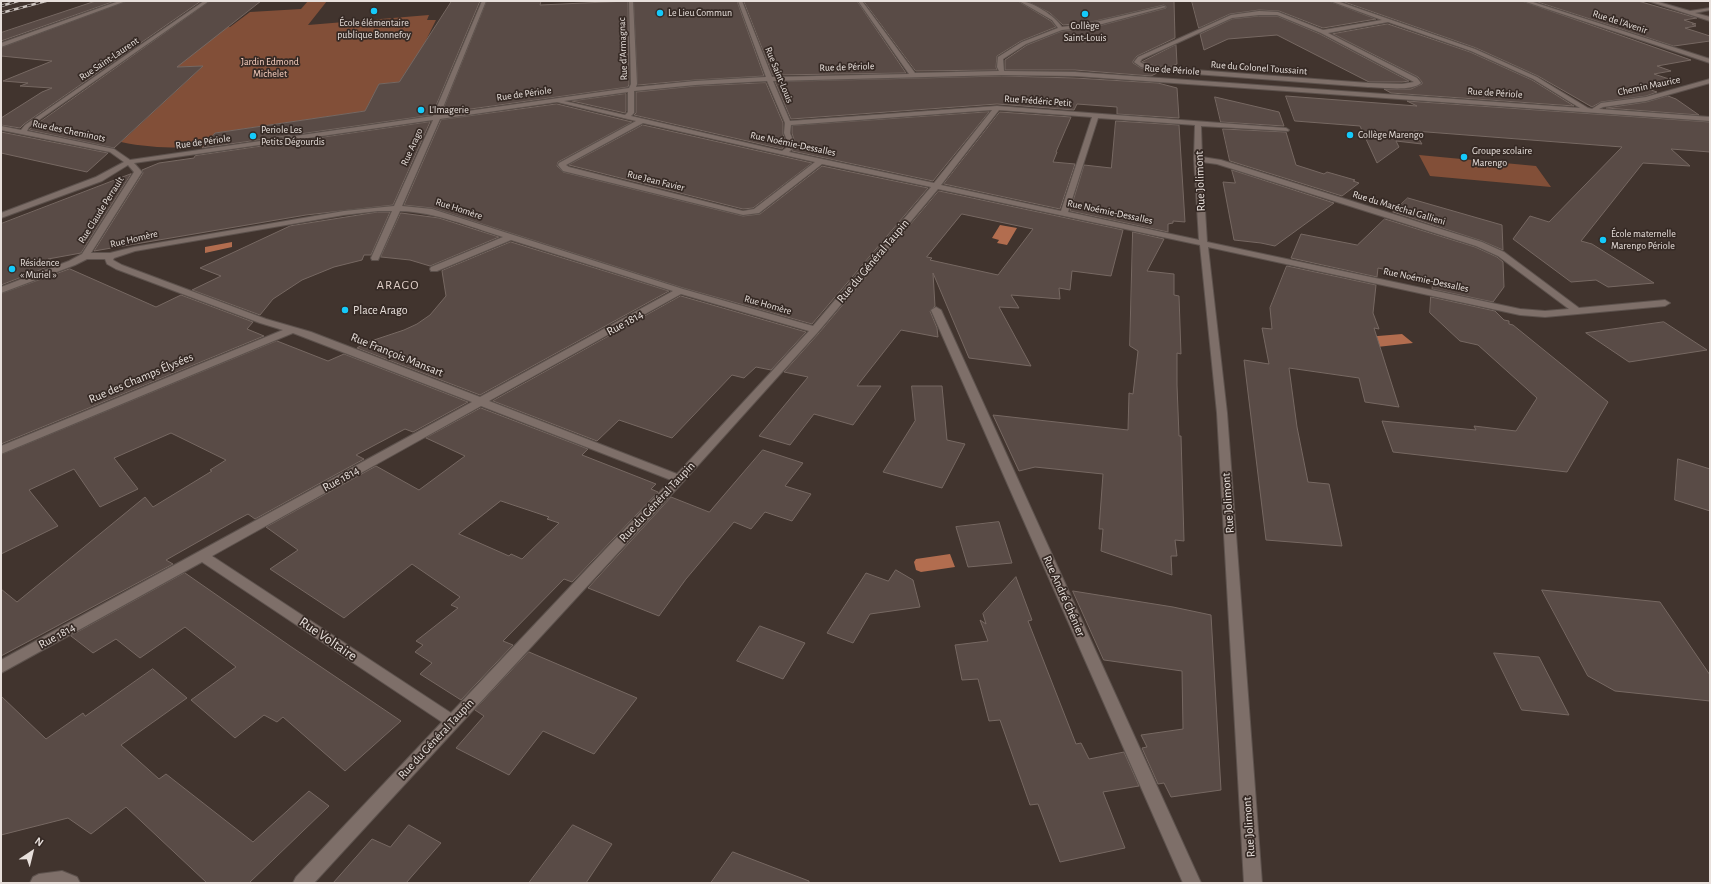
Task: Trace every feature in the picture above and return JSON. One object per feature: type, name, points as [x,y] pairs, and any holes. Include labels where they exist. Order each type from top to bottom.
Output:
[{"type":"street","points":[[1,45],[124,1]]},
{"type":"street","name":"Rue Saint-Laurent","points":[[23,132],[27,126],[207,1]]},
{"type":"street","name":"Rue Arago","points":[[374,258],[437,117],[484,1]]},
{"type":"street","name":"Rue d'Armagnac","points":[[626,117],[631,113],[631,92],[634,89],[632,1]]},
{"type":"street","name":"Rue Saint-Louis","points":[[740,1],[769,79],[788,123],[787,133],[791,144],[789,149],[783,153]]},
{"type":"street","points":[[860,1],[913,75]]},
{"type":"street","points":[[1021,1],[1054,19],[1060,25],[1061,29]]},
{"type":"street","points":[[1332,1],[1390,20],[1500,61],[1535,78],[1580,106],[1593,111]]},
{"type":"street","name":"Rue de l'Avenir","points":[[1525,1],[1710,61]]},
{"type":"street","points":[[1650,1],[1710,18]]},
{"type":"street","points":[[1002,73],[1000,58],[1024,43],[1061,29],[1091,25],[1164,7]]},
{"type":"street","points":[[1688,12],[1710,9]]},
{"type":"street","name":"Rue du Colonel Toussaint","points":[[1259,13],[1278,14],[1323,32],[1415,79],[1418,83],[1414,85],[1388,86],[1162,70],[1143,66],[1136,62],[1140,58],[1206,28],[1239,15],[1259,13]]},
{"type":"street","points":[[1323,32],[1390,20]]},
{"type":"street","name":"Rue de Périole","points":[[1,216],[99,179],[129,162],[553,100],[634,89],[695,83],[769,79],[1002,73],[1108,75],[1710,119]]},
{"type":"street","name":"Chemin Maurice","points":[[1593,111],[1601,105],[1646,99],[1710,81]]},
{"type":"street","name":"Rue Noémie-Dessalles","points":[[553,100],[821,162],[937,185],[1520,312],[1544,314],[1665,303]]},
{"type":"street","name":"Rue Frédéric Petit","points":[[788,123],[997,108],[1286,130]]},
{"type":"street","name":"Rue du Général Taupin","points":[[302,883],[679,479],[815,330],[937,185],[997,108]]},
{"type":"street","points":[[1064,213],[1096,115]]},
{"type":"street","name":"Rue Jean Favier","points":[[641,121],[562,165],[566,169],[743,213],[756,211],[821,162]]},
{"type":"street","name":"Rue Jolimont","points":[[1198,124],[1198,159],[1204,243],[1222,413],[1253,883]]},
{"type":"street","name":"Rue des Cheminots","points":[[1,128],[112,150],[129,162]]},
{"type":"street","name":"Rue du Maréchal Gallieni","points":[[1198,159],[1218,162],[1479,244],[1501,254],[1577,311]]},
{"type":"street","name":"Rue Claude Perrault","points":[[1,290],[72,263],[85,256],[138,172],[129,162]]},
{"type":"street","name":"Rue Homère","points":[[85,256],[110,256],[124,251],[149,246],[329,216],[397,207],[413,208],[429,211],[509,238],[680,291],[815,330]]},
{"type":"street","points":[[434,269],[509,238]]},
{"type":"street","name":"Rue François Mansart","points":[[110,256],[110,262],[120,267],[263,321],[308,334],[679,479]]},
{"type":"street","name":"Rue 1814","points":[[1,667],[680,291]]},
{"type":"street","name":"Rue André Chénier","points":[[936,310],[1192,883]]},
{"type":"street","name":"Rue des Champs Élysées","points":[[1,450],[291,330]]},
{"type":"street","name":"Rue Voltaire","points":[[203,556],[452,722]]},
{"type":"street","points":[[39,883],[62,880],[71,883]]},
{"type":"green space","name":"Jardin Edmond Michelet","points":[[308,1],[327,1],[308,25],[429,15],[427,20],[436,20],[406,81],[379,84],[365,111],[215,133],[203,147],[162,147],[121,142],[203,66],[121,69],[179,29],[230,27],[250,12],[301,9]]},
{"type":"green space","points":[[1419,155],[1536,166],[1551,187],[1430,176]]},
{"type":"shaded area","points":[[1000,225],[1017,228],[1007,245],[997,243],[999,240],[992,238]]},
{"type":"shaded area","points":[[232,242],[232,247],[205,253],[205,247]]},
{"type":"shaded area","points":[[1402,334],[1413,343],[1377,347],[1366,337]]},
{"type":"shaded area","points":[[950,554],[955,567],[921,572],[916,570],[914,562],[916,559]]},
{"type":"building","points":[[96,1],[115,1],[1,41],[1,33]]},
{"type":"building","points":[[127,1],[201,1],[20,128],[1,125],[1,118],[42,92],[52,88],[20,86],[28,83],[3,81],[52,61],[1,56],[1,48]]},
{"type":"building","points":[[210,1],[261,1],[177,67],[203,66],[114,148],[29,130]]},
{"type":"building","points":[[452,1],[480,1],[432,115],[202,148],[215,133],[365,111],[379,84],[399,82]]},
{"type":"building","points":[[487,1],[541,1],[540,5],[628,1],[628,87],[442,113]]},
{"type":"building","points":[[634,1],[737,1],[764,76],[638,85]]},
{"type":"building","points":[[744,1],[857,1],[906,73],[773,75]]},
{"type":"building","points":[[864,1],[1018,1],[1051,21],[1056,27],[1021,41],[997,56],[997,70],[916,71]]},
{"type":"building","points":[[1027,1],[1174,1],[1175,38],[1137,56],[1133,61],[1133,63],[1141,68],[1157,73],[1151,76],[1075,70],[1005,70],[1005,60],[1027,45],[1062,31],[1091,28],[1167,7],[1164,5],[1091,22],[1063,25],[1050,13]]},
{"type":"building","points":[[1192,1],[1329,1],[1376,19],[1323,28],[1279,11],[1259,10],[1230,14],[1199,28]]},
{"type":"building","points":[[1342,1],[1522,1],[1691,60],[1657,66],[1671,71],[1654,74],[1675,81],[1639,86],[1657,92],[1646,96],[1601,102],[1592,107],[1538,76],[1476,48]]},
{"type":"building","points":[[1535,1],[1638,1],[1697,18],[1684,20],[1696,24],[1692,24],[1696,26],[1685,28],[1710,36],[1710,41],[1674,46]]},
{"type":"building","points":[[1277,16],[1320,34],[1409,81],[1369,82],[1277,35],[1228,39],[1204,50],[1200,34],[1232,19]]},
{"type":"building","points":[[1388,24],[1470,52],[1532,80],[1574,106],[1391,93],[1384,89],[1411,89],[1422,84],[1422,82],[1418,77],[1333,34]]},
{"type":"building","points":[[1176,45],[1177,64],[1170,67],[1155,66],[1142,62]]},
{"type":"building","points":[[1002,76],[1075,78],[1158,83],[1177,88],[1179,118],[1117,114],[1117,107],[1077,104],[1074,110],[997,104],[791,119],[775,82]]},
{"type":"building","points":[[766,83],[783,123],[783,134],[786,143],[782,149],[634,115],[636,113],[636,92],[695,86]]},
{"type":"building","points":[[626,94],[625,113],[572,101]]},
{"type":"building","points":[[1286,96],[1417,106],[1407,101],[1710,122],[1710,152],[1671,149],[1690,166],[1643,163],[1581,241],[1592,244],[1654,283],[1608,287],[1596,280],[1571,282],[1513,239],[1530,216],[1549,222],[1622,147],[1414,131],[1422,144],[1396,141],[1399,147],[1377,163],[1360,126],[1295,121]]},
{"type":"building","points":[[1668,96],[1676,99],[1699,115],[1606,108],[1646,102]]},
{"type":"building","points":[[1215,97],[1279,112],[1284,126],[1221,122]]},
{"type":"building","points":[[557,104],[632,122],[558,162],[557,166],[563,172],[743,216],[760,214],[822,166],[928,188],[812,324],[683,288],[432,208],[404,205],[441,120]]},
{"type":"building","points":[[989,112],[933,181],[792,151],[795,143],[792,133],[792,126]]},
{"type":"building","points":[[1000,112],[1071,117],[1053,162],[1075,164],[1060,209],[944,184]]},
{"type":"building","points":[[1116,121],[1179,125],[1185,222],[1173,221],[1173,223],[1168,224],[1168,232],[1070,211],[1084,165],[1111,168]]},
{"type":"building","points":[[430,122],[393,205],[306,215],[94,251],[143,173],[142,170],[159,163],[194,158],[195,156]]},
{"type":"building","points":[[643,125],[812,163],[753,208],[743,209],[569,165]]},
{"type":"building","points":[[1223,129],[1286,132],[1296,165],[1324,174],[1327,172],[1355,180],[1353,181],[1359,183],[1342,196],[1230,161]]},
{"type":"building","points":[[1,132],[108,153],[87,172],[1,153]]},
{"type":"building","points":[[1232,170],[1334,203],[1275,246],[1234,240],[1223,182],[1235,183]]},
{"type":"building","points":[[131,174],[81,253],[48,259],[58,263],[1,285],[1,224]]},
{"type":"building","points":[[939,191],[1123,230],[1111,276],[1072,271],[1070,290],[1059,288],[1060,299],[1011,295],[1019,308],[999,307],[1031,366],[969,358],[933,273],[935,306],[930,311],[937,328],[938,337],[901,330],[857,386],[881,386],[853,425],[814,414],[790,445],[759,436],[808,377],[784,372],[819,333]],"holes":[[[962,214],[1033,229],[998,275],[930,260],[932,258],[927,257]]]},
{"type":"building","points":[[1408,198],[1502,225],[1503,250],[1482,241],[1393,212]]},
{"type":"building","points":[[378,212],[390,212],[371,255],[364,255],[362,260],[334,267],[302,280],[273,299],[260,315],[192,290],[221,276],[200,268],[290,226]]},
{"type":"building","points":[[401,213],[439,218],[499,237],[430,266],[410,260],[381,257]]},
{"type":"building","points":[[1385,219],[1475,247],[1497,257],[1503,262],[1504,287],[1493,302],[1432,289],[1433,280],[1378,268],[1377,277],[1291,258],[1301,234],[1357,245]]},
{"type":"building","points":[[1133,232],[1164,239],[1147,271],[1174,274],[1174,295],[1179,296],[1181,354],[1177,353],[1177,385],[1179,436],[1181,436],[1184,541],[1175,540],[1177,556],[1171,556],[1172,575],[1101,551],[1103,529],[1099,529],[1103,474],[1035,467],[1019,471],[993,415],[1128,430],[1129,393],[1133,394],[1138,351],[1130,346]]},
{"type":"building","points":[[511,242],[669,291],[480,395],[357,348],[365,343],[404,330],[417,324],[430,315],[446,296],[442,271]]},
{"type":"building","points":[[1287,266],[1376,285],[1373,313],[1379,329],[1374,328],[1399,407],[1365,402],[1359,378],[1289,368],[1297,427],[1308,482],[1329,484],[1342,546],[1266,540],[1244,360],[1269,364],[1262,328],[1272,329],[1270,308]]},
{"type":"building","points":[[70,269],[156,307],[181,295],[253,322],[247,329],[264,336],[1,444],[1,294]]},
{"type":"building","points":[[681,296],[806,332],[771,370],[756,367],[744,378],[732,375],[672,438],[619,420],[597,441],[493,401]]},
{"type":"building","points":[[1431,297],[1495,311],[1504,320],[1509,321],[1509,324],[1513,325],[1608,402],[1567,472],[1393,452],[1382,421],[1476,430],[1474,426],[1516,431],[1537,398],[1478,345],[1460,341],[1430,313]]},
{"type":"building","points":[[1664,322],[1707,350],[1629,362],[1586,333]]},
{"type":"building","points":[[277,341],[328,361],[344,354],[468,402],[413,432],[405,429],[356,455],[364,459],[255,519],[248,514],[233,522],[166,560],[173,564],[1,656],[1,589],[17,602],[145,497],[153,507],[212,471],[210,470],[226,460],[171,433],[114,458],[138,489],[100,507],[74,469],[29,490],[58,526],[1,554],[1,455]]},
{"type":"building","points":[[912,386],[942,386],[947,440],[965,444],[942,488],[883,472],[915,421]]},
{"type":"building","points":[[481,408],[588,449],[582,455],[656,484],[651,489],[658,492],[572,582],[564,579],[503,641],[513,645],[461,700],[420,674],[432,663],[415,652],[423,645],[416,641],[458,608],[451,605],[460,597],[412,564],[344,618],[270,569],[298,550],[266,527],[376,466],[419,490],[465,456],[426,438]],"holes":[[[501,501],[549,517],[547,519],[559,523],[522,559],[511,554],[509,556],[459,534]]]},
{"type":"building","points":[[763,450],[803,463],[785,486],[811,494],[792,521],[765,512],[751,529],[734,522],[686,579],[659,616],[588,588],[671,497],[709,512]]},
{"type":"building","points":[[1678,459],[1710,469],[1710,511],[1675,500]]},
{"type":"building","points":[[999,522],[1012,563],[968,567],[956,527]]},
{"type":"building","points":[[896,570],[913,580],[920,607],[870,614],[853,643],[827,633],[866,573],[888,581]]},
{"type":"building","points":[[185,573],[401,721],[345,771],[283,717],[277,722],[264,715],[235,738],[191,700],[236,667],[185,627],[140,658],[116,639],[93,653],[71,636]]},
{"type":"building","points":[[1016,577],[1032,620],[1028,621],[1076,744],[1081,743],[1089,759],[1124,752],[1139,786],[1103,792],[1125,848],[1060,862],[1038,804],[1030,805],[1000,720],[989,721],[978,679],[962,680],[955,645],[988,641],[980,620],[986,624],[983,614]]},
{"type":"building","points":[[1542,590],[1660,602],[1710,675],[1710,701],[1615,691],[1588,676]]},
{"type":"building","points":[[1073,591],[1173,607],[1211,615],[1221,790],[1171,797],[1164,783],[1158,784],[1142,748],[1147,747],[1141,735],[1183,729],[1182,671],[1104,660]]},
{"type":"building","points":[[760,626],[805,643],[783,679],[737,661]]},
{"type":"building","points":[[529,652],[637,698],[594,754],[543,731],[509,775],[456,748],[484,716],[475,710]]},
{"type":"building","points":[[1494,653],[1539,657],[1569,715],[1522,710]]},
{"type":"building","points":[[153,669],[187,698],[121,745],[159,779],[166,774],[253,842],[309,791],[329,806],[249,883],[207,883],[126,807],[91,834],[68,818],[1,835],[1,696],[46,739],[83,713],[85,716]]},
{"type":"building","points":[[409,825],[441,843],[406,883],[333,883],[372,839],[390,847]]},
{"type":"building","points":[[573,825],[612,844],[586,883],[529,883]]},
{"type":"building","points":[[733,852],[809,881],[809,883],[711,883]]},
{"type":"railway","points":[[1,6],[18,1]]},
{"type":"railway","points":[[1,13],[46,1]]},
{"type":"place","name":"École élémentaire publique Bonnefoy","points":[[374,11]]},
{"type":"place","name":"Le Lieu Commun","points":[[660,13]]},
{"type":"place","name":"Collège Saint-Louis","points":[[1085,14]]},
{"type":"place","name":"L'Imagerie","points":[[421,110]]},
{"type":"place","name":"Collège Marengo","points":[[1350,135]]},
{"type":"place","name":"Periole Les Petits Dégourdis","points":[[253,136]]},
{"type":"place","name":"Groupe scolaire Marengo","points":[[1464,157]]},
{"type":"place","name":"École maternelle Marengo Périole","points":[[1603,240]]},
{"type":"place","name":"Résidence « Muriel »","points":[[12,269]]},
{"type":"place","name":"Place Arago","points":[[345,310]]},
{"type":"district","name":"ARAGO","points":[[398,285]]}]
